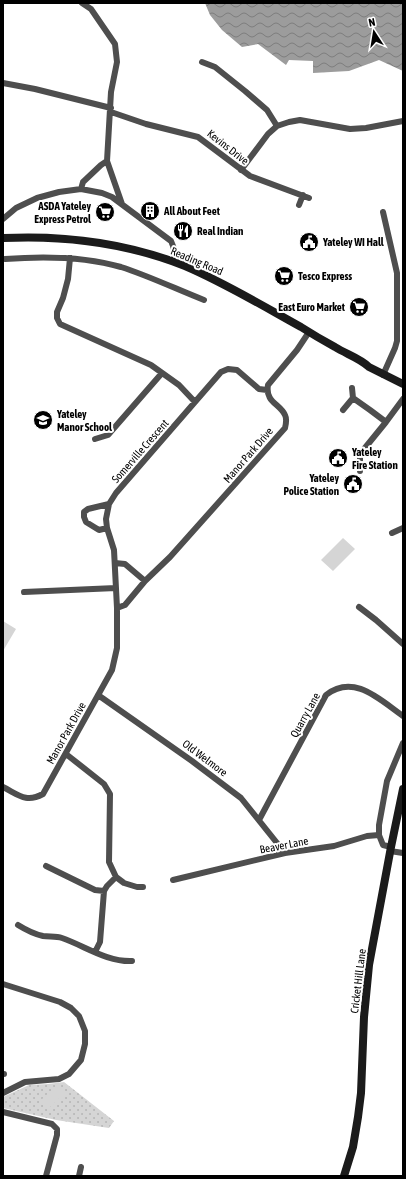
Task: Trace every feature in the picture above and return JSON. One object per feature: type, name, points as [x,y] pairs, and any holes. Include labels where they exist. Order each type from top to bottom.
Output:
[{"type":"main road","name":"Reading Road","points":[[3,238],[42,237],[97,242],[135,250],[173,262],[226,286],[364,363],[370,363],[403,384]]},
{"type":"main road","name":"Reading Road","points":[[384,373],[403,379]]},
{"type":"main road","name":"Cricket Hill Lane","points":[[344,1176],[353,1147],[358,1117],[364,1017],[369,966],[403,789]]},
{"type":"street","points":[[82,3],[91,9],[115,44],[117,62],[112,92],[107,161],[122,204]]},
{"type":"street","points":[[202,62],[215,67],[246,91],[267,110],[277,126]]},
{"type":"street","name":"Kevins Drive","points":[[3,83],[35,89],[111,110],[146,124],[198,137],[250,176],[306,196],[299,206]]},
{"type":"street","points":[[241,170],[268,134],[277,126],[289,122],[300,120],[350,129],[366,128],[403,121]]},
{"type":"street","points":[[81,189],[83,182],[107,161]]},
{"type":"street","points":[[3,219],[16,208],[37,198],[59,192],[81,189],[102,194],[112,197],[171,242],[175,251],[173,262]]},
{"type":"street","points":[[383,212],[397,273],[397,341],[384,373]]},
{"type":"street","points":[[4,259],[29,257],[91,260],[138,273],[204,300]]},
{"type":"street","points":[[70,258],[68,279],[63,298],[57,312],[57,318],[60,324],[151,365],[179,385],[195,402]]},
{"type":"street","points":[[267,390],[268,385],[297,350],[309,332]]},
{"type":"street","name":"Somerville Crescent","points":[[117,608],[114,550],[107,528],[106,519],[109,504],[116,493],[221,372],[228,369],[237,370],[259,388],[267,390]]},
{"type":"street","points":[[95,439],[108,436],[162,374]]},
{"type":"street","points":[[342,410],[353,398],[352,388]]},
{"type":"street","name":"Manor Park Drive","points":[[3,787],[24,798],[35,798],[44,794],[112,670],[117,648],[117,608],[125,605],[145,581],[180,546],[285,428],[287,421],[285,414],[270,399],[267,390]]},
{"type":"street","points":[[353,398],[386,422]]},
{"type":"street","points":[[360,471],[360,454],[403,399]]},
{"type":"street","points":[[107,528],[99,530],[86,522],[84,512],[88,509],[109,504]]},
{"type":"street","points":[[392,533],[403,528]]},
{"type":"street","points":[[115,562],[125,564],[145,581]]},
{"type":"street","points":[[24,592],[116,588]]},
{"type":"street","points":[[359,607],[403,644]]},
{"type":"street","name":"Quarry Lane","points":[[259,820],[326,695],[331,691],[348,687],[362,688],[403,716]]},
{"type":"street","name":"Old Welmore","points":[[98,695],[242,798],[285,853]]},
{"type":"street","points":[[403,742],[387,781],[379,825],[379,835],[383,845],[403,853]]},
{"type":"street","points":[[66,754],[104,784],[110,794],[109,862],[116,877],[129,885],[143,887]]},
{"type":"street","name":"Beaver Lane","points":[[173,880],[285,853],[334,846],[367,836],[379,835]]},
{"type":"street","points":[[46,866],[96,890],[104,891]]},
{"type":"street","points":[[95,952],[100,942],[104,891],[116,877]]},
{"type":"street","points":[[18,925],[28,932],[60,938],[109,958],[132,961]]},
{"type":"street","points":[[3,984],[60,1002],[72,1008],[79,1016],[85,1031],[85,1044],[81,1060],[69,1074],[59,1079],[25,1082],[3,1093]]},
{"type":"street","points":[[3,1114],[52,1124],[56,1129],[57,1136],[46,1176]]},
{"type":"street","points":[[79,1176],[81,1167]]},
{"type":"shaded area","points":[[343,538],[355,549],[333,571],[321,560]]},
{"type":"shaded area","points":[[3,621],[16,629],[3,651]]},
{"type":"shaded area","points":[[64,1082],[114,1121],[109,1128],[56,1120],[3,1108],[3,1097],[29,1085]]},
{"type":"shaded area","points":[[56,1086],[64,1094],[48,1109],[40,1101]]},
{"type":"water","points":[[205,3],[403,3],[403,71],[379,60],[349,71],[313,73],[313,61],[289,60],[286,65],[258,44],[242,47],[222,30],[210,15]]},
{"type":"place","name":"All About Feet","points":[[150,211]]},
{"type":"place","name":"ASDA Yateley Express Petrol","points":[[105,212]]},
{"type":"place","name":"Real Indian","points":[[183,231]]},
{"type":"place","name":"Yateley WI Hall","points":[[309,242]]},
{"type":"place","name":"Tesco Express","points":[[284,276]]},
{"type":"place","name":"East Euro Market","points":[[359,307]]},
{"type":"place","name":"Yateley Manor School","points":[[43,420]]},
{"type":"place","name":"Yateley Fire Station","points":[[338,458]]},
{"type":"place","name":"Yateley Police Station","points":[[353,484]]}]
